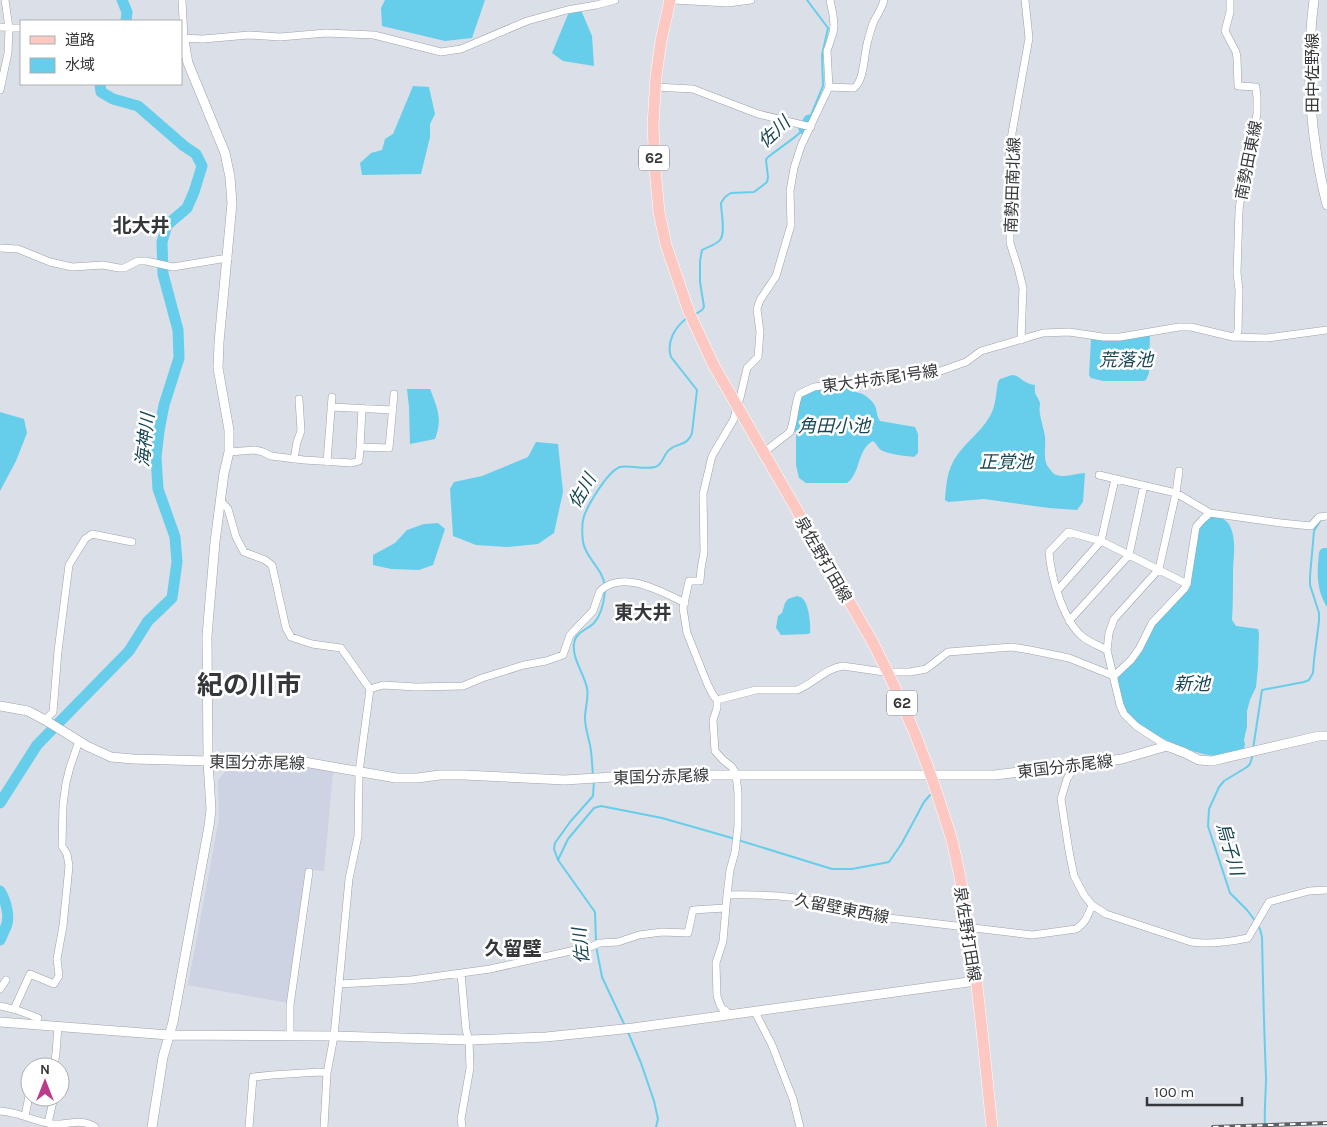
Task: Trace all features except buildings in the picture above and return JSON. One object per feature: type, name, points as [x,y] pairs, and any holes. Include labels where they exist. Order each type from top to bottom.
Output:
[{"type":"main road","name":"泉佐野打田線","points":[[671,0],[661,41],[655,87],[653,126],[659,212],[666,245],[691,317],[713,364],[872,641],[913,728],[931,774],[954,849],[968,927],[976,981],[992,1127]]},
{"type":"street","points":[[0,90],[8,53],[9,28],[5,0]]},
{"type":"street","points":[[152,1127],[163,1058],[173,1022],[211,810],[208,761],[207,636],[220,500],[229,452],[229,430],[218,368],[232,203],[230,177],[225,154],[188,63],[183,38],[182,0]]},
{"type":"street","points":[[183,38],[203,39],[249,35],[280,36],[326,33],[374,34],[441,52],[461,49],[527,21],[566,10],[615,0]]},
{"type":"street","points":[[671,0],[728,3],[751,0]]},
{"type":"street","points":[[730,1015],[724,1011],[717,996],[716,963],[723,941],[730,870],[735,852],[738,826],[736,774],[732,767],[715,751],[714,720],[717,700],[707,683],[687,633],[683,608],[689,581],[700,582],[704,552],[703,494],[712,456],[734,419],[747,368],[758,357],[760,332],[757,309],[760,300],[776,276],[791,225],[790,191],[794,168],[807,126],[829,86],[827,51],[834,25],[830,0]]},
{"type":"street","points":[[829,86],[854,88],[857,86],[871,29],[882,9],[884,0]]},
{"type":"street","name":"南勢田南北線","points":[[1021,340],[1024,288],[1010,243],[1012,175],[1009,150],[1029,38],[1025,0]]},
{"type":"street","name":"南勢田東線","points":[[1230,0],[1230,12],[1225,31],[1238,58],[1238,86],[1256,87],[1257,98],[1257,114],[1247,153],[1247,185],[1238,211],[1238,331],[1233,337]]},
{"type":"street","name":"田中佐野線","points":[[1314,0],[1309,63],[1309,91],[1318,165],[1327,205]]},
{"type":"street","points":[[0,27],[20,28]]},
{"type":"street","points":[[655,87],[693,89],[758,114],[807,126]]},
{"type":"street","points":[[0,248],[18,249],[50,262],[72,267],[103,265],[124,268],[138,261],[169,267],[228,259]]},
{"type":"street","name":"東大井赤尾1号線","points":[[763,453],[790,432],[795,404],[800,394],[814,387],[901,372],[932,374],[966,362],[981,351],[1043,333],[1069,332],[1103,337],[1120,337],[1179,327],[1191,327],[1233,337],[1268,338],[1327,330]]},
{"type":"street","points":[[360,447],[389,448],[394,394]]},
{"type":"street","points":[[326,462],[332,397]]},
{"type":"street","points":[[294,459],[301,431],[299,399]]},
{"type":"street","points":[[331,407],[393,410]]},
{"type":"street","points":[[229,452],[255,450],[271,456],[294,459],[352,463],[359,461],[362,408]]},
{"type":"street","points":[[1179,471],[1159,569],[1114,619],[1109,633],[1107,650],[1120,705],[1124,714],[1136,726],[1166,746],[1199,760],[1212,761],[1319,736],[1327,736]]},
{"type":"street","points":[[1099,475],[1176,493],[1210,513],[1311,526],[1319,517],[1324,516]]},
{"type":"street","points":[[1057,590],[1102,541],[1115,479]]},
{"type":"street","points":[[1069,621],[1129,555],[1144,485]]},
{"type":"street","points":[[220,500],[228,508],[236,537],[244,552],[265,560],[272,566],[286,628],[291,636],[312,644],[341,648],[370,688],[359,772],[358,836],[349,879],[340,984],[334,1036],[327,1073],[324,1127]]},
{"type":"street","points":[[1114,676],[1131,660],[1139,649],[1152,623],[1187,584],[1196,527],[1210,513]]},
{"type":"street","points":[[1107,650],[1084,638],[1074,628],[1069,621],[1057,590],[1049,552],[1068,532],[1102,541],[1187,584]]},
{"type":"street","points":[[45,720],[53,712],[58,651],[69,565],[85,539],[92,534],[132,542]]},
{"type":"street","points":[[370,688],[383,685],[416,687],[463,686],[524,664],[546,661],[563,655],[570,636],[593,611],[605,588],[616,583],[644,584],[685,603]]},
{"type":"street","points":[[717,700],[756,690],[797,690],[838,666],[888,672],[910,672],[926,669],[948,652],[1012,647],[1069,658],[1114,676]]},
{"type":"street","name":"東国分赤尾線","points":[[0,706],[28,711],[79,741],[111,757],[208,761],[284,760],[396,778],[440,775],[546,780],[643,775],[995,775],[1122,759],[1166,746]]},
{"type":"street","points":[[14,1009],[30,974],[54,984],[60,976],[57,959],[63,926],[69,866],[67,854],[62,846],[63,805],[70,767],[79,741]]},
{"type":"street","points":[[1076,765],[1067,779],[1062,799],[1068,851],[1074,876],[1084,895],[1092,904],[1106,914],[1202,944],[1248,938],[1269,902],[1309,891],[1327,890]]},
{"type":"street","points":[[290,1036],[290,1005],[309,872]]},
{"type":"street","name":"久留壁東西線","points":[[727,895],[772,894],[821,902],[837,906],[855,914],[1032,935],[1062,932],[1082,926],[1086,921],[1092,904]]},
{"type":"street","points":[[340,984],[411,980],[490,969],[596,944],[618,942],[639,935],[662,932],[688,933],[693,910],[726,908]]},
{"type":"street","points":[[461,973],[466,1030],[469,1040],[470,1068],[461,1119],[462,1127]]},
{"type":"street","points":[[0,989],[6,980]]},
{"type":"street","points":[[0,1022],[169,1035],[334,1036],[469,1040],[546,1037],[633,1028],[976,981]]},
{"type":"street","points":[[0,1006],[38,1018]]},
{"type":"street","points":[[755,1012],[772,1045],[793,1099],[800,1127]]},
{"type":"street","points":[[55,1057],[58,1026]]},
{"type":"street","points":[[249,1127],[253,1077],[327,1073]]},
{"type":"street","points":[[25,1116],[27,1107]]},
{"type":"street","points":[[48,1123],[52,1107]]},
{"type":"street","points":[[0,1111],[48,1123],[71,1124],[82,1122],[95,1127]]},
{"type":"shaded area","points":[[304,766],[333,772],[324,871],[307,869],[288,1003],[188,985],[219,819],[218,780],[227,769]]},
{"type":"water","points":[[385,0],[485,0],[472,38],[445,41],[382,26],[381,8]]},
{"type":"water","points":[[581,10],[592,36],[594,66],[563,61],[552,53],[569,12]]},
{"type":"water","points":[[413,86],[429,87],[435,114],[430,124],[430,137],[421,174],[362,175],[360,163],[371,153],[382,150],[385,139],[393,134]]},
{"type":"water","name":"荒落池","points":[[1150,334],[1149,373],[1146,380],[1103,381],[1091,378],[1089,375],[1091,339]]},
{"type":"water","name":"正覚池","points":[[1012,375],[1035,385],[1035,394],[1040,403],[1045,437],[1045,459],[1049,468],[1054,474],[1062,476],[1085,473],[1083,502],[1077,510],[984,499],[948,502],[945,500],[948,475],[953,462],[988,419],[993,409],[1000,379]]},
{"type":"water","name":"角田小池","points":[[848,385],[851,390],[865,395],[871,400],[880,421],[915,427],[918,434],[918,453],[914,457],[888,453],[881,450],[873,441],[864,450],[855,473],[847,483],[806,483],[799,478],[796,465],[795,416],[799,400],[808,392],[814,390]]},
{"type":"water","points":[[407,389],[430,389],[437,407],[439,419],[435,439],[410,444]]},
{"type":"water","points":[[0,412],[24,419],[27,433],[16,461],[0,491]]},
{"type":"water","points":[[536,442],[558,444],[563,492],[554,533],[538,544],[507,547],[476,545],[453,536],[450,489],[454,482],[482,476],[528,457]]},
{"type":"water","name":"新池","points":[[1211,516],[1222,518],[1230,526],[1232,532],[1234,550],[1232,620],[1236,626],[1258,629],[1259,633],[1256,687],[1247,711],[1244,749],[1217,756],[1181,747],[1141,726],[1131,718],[1123,707],[1118,680],[1118,676],[1154,623],[1187,588],[1198,529]]},
{"type":"water","points":[[438,523],[445,529],[433,565],[419,570],[391,569],[373,565],[373,555],[395,543],[407,530],[424,524]]},
{"type":"water","points":[[1323,548],[1327,548],[1327,607],[1323,601],[1318,581],[1319,553]]},
{"type":"water","points":[[797,596],[801,597],[806,603],[810,621],[810,633],[781,635],[776,628],[778,616],[782,613],[788,599]]},
{"type":"waterway","name":"海神川","points":[[122,0],[127,12],[126,20]]},
{"type":"waterway","name":"佐川","points":[[807,0],[828,28],[822,55],[823,86],[809,120]]},
{"type":"waterway","name":"海神川","points":[[0,803],[37,745],[129,651],[148,621],[172,598],[177,562],[175,537],[158,489],[156,457],[164,405],[179,358],[178,330],[163,274],[162,242],[167,225],[187,208],[202,166],[196,154],[138,106],[113,99],[101,92],[100,85]]},
{"type":"waterway","name":"佐川","points":[[804,129],[809,120]]},
{"type":"waterway","name":"佐川","points":[[696,314],[704,307],[700,282],[702,250],[716,243],[722,237],[721,203],[731,193],[754,192],[767,182],[767,158],[804,129]]},
{"type":"waterway","name":"佐川","points":[[605,586],[601,574],[587,553],[583,542],[584,516],[599,488],[615,470],[620,467],[646,468],[658,466],[669,450],[685,442],[690,437],[697,390],[671,357],[670,351],[671,340],[675,330],[687,318]]},
{"type":"waterway","name":"烏子川","points":[[1253,749],[1262,690],[1304,682],[1309,680],[1313,673],[1319,613],[1310,585],[1310,576],[1314,531],[1320,521]]},
{"type":"waterway","name":"佐川","points":[[593,775],[591,749],[585,721],[587,688],[576,661],[574,644],[579,634],[594,623],[599,616],[605,591]]},
{"type":"waterway","name":"烏子川","points":[[1253,754],[1247,767],[1224,781],[1219,787],[1209,809],[1208,826],[1230,893],[1256,922]]},
{"type":"waterway","name":"佐川","points":[[594,780],[593,796],[570,822],[555,843],[554,849],[558,860],[595,912],[596,941]]},
{"type":"waterway","points":[[558,860],[568,839],[594,808],[601,806],[662,818],[832,869],[852,869],[889,862],[930,795]]},
{"type":"waterway","name":"海神川","points":[[0,891],[8,915],[7,925],[0,940]]},
{"type":"waterway","name":"烏子川","points":[[1258,926],[1262,937],[1266,1077],[1265,1127]]},
{"type":"waterway","name":"佐川","points":[[596,946],[602,977],[625,1026]]},
{"type":"waterway","name":"佐川","points":[[628,1032],[654,1101],[658,1119],[656,1127]]},
{"type":"railway","points":[[1213,1127],[1327,1123]]},
{"type":"district","name":"北大井","points":[[141,225]]},
{"type":"district","name":"東大井","points":[[643,612]]},
{"type":"district","name":"紀の川市","points":[[249,685]]},
{"type":"district","name":"久留壁","points":[[513,948]]}]
